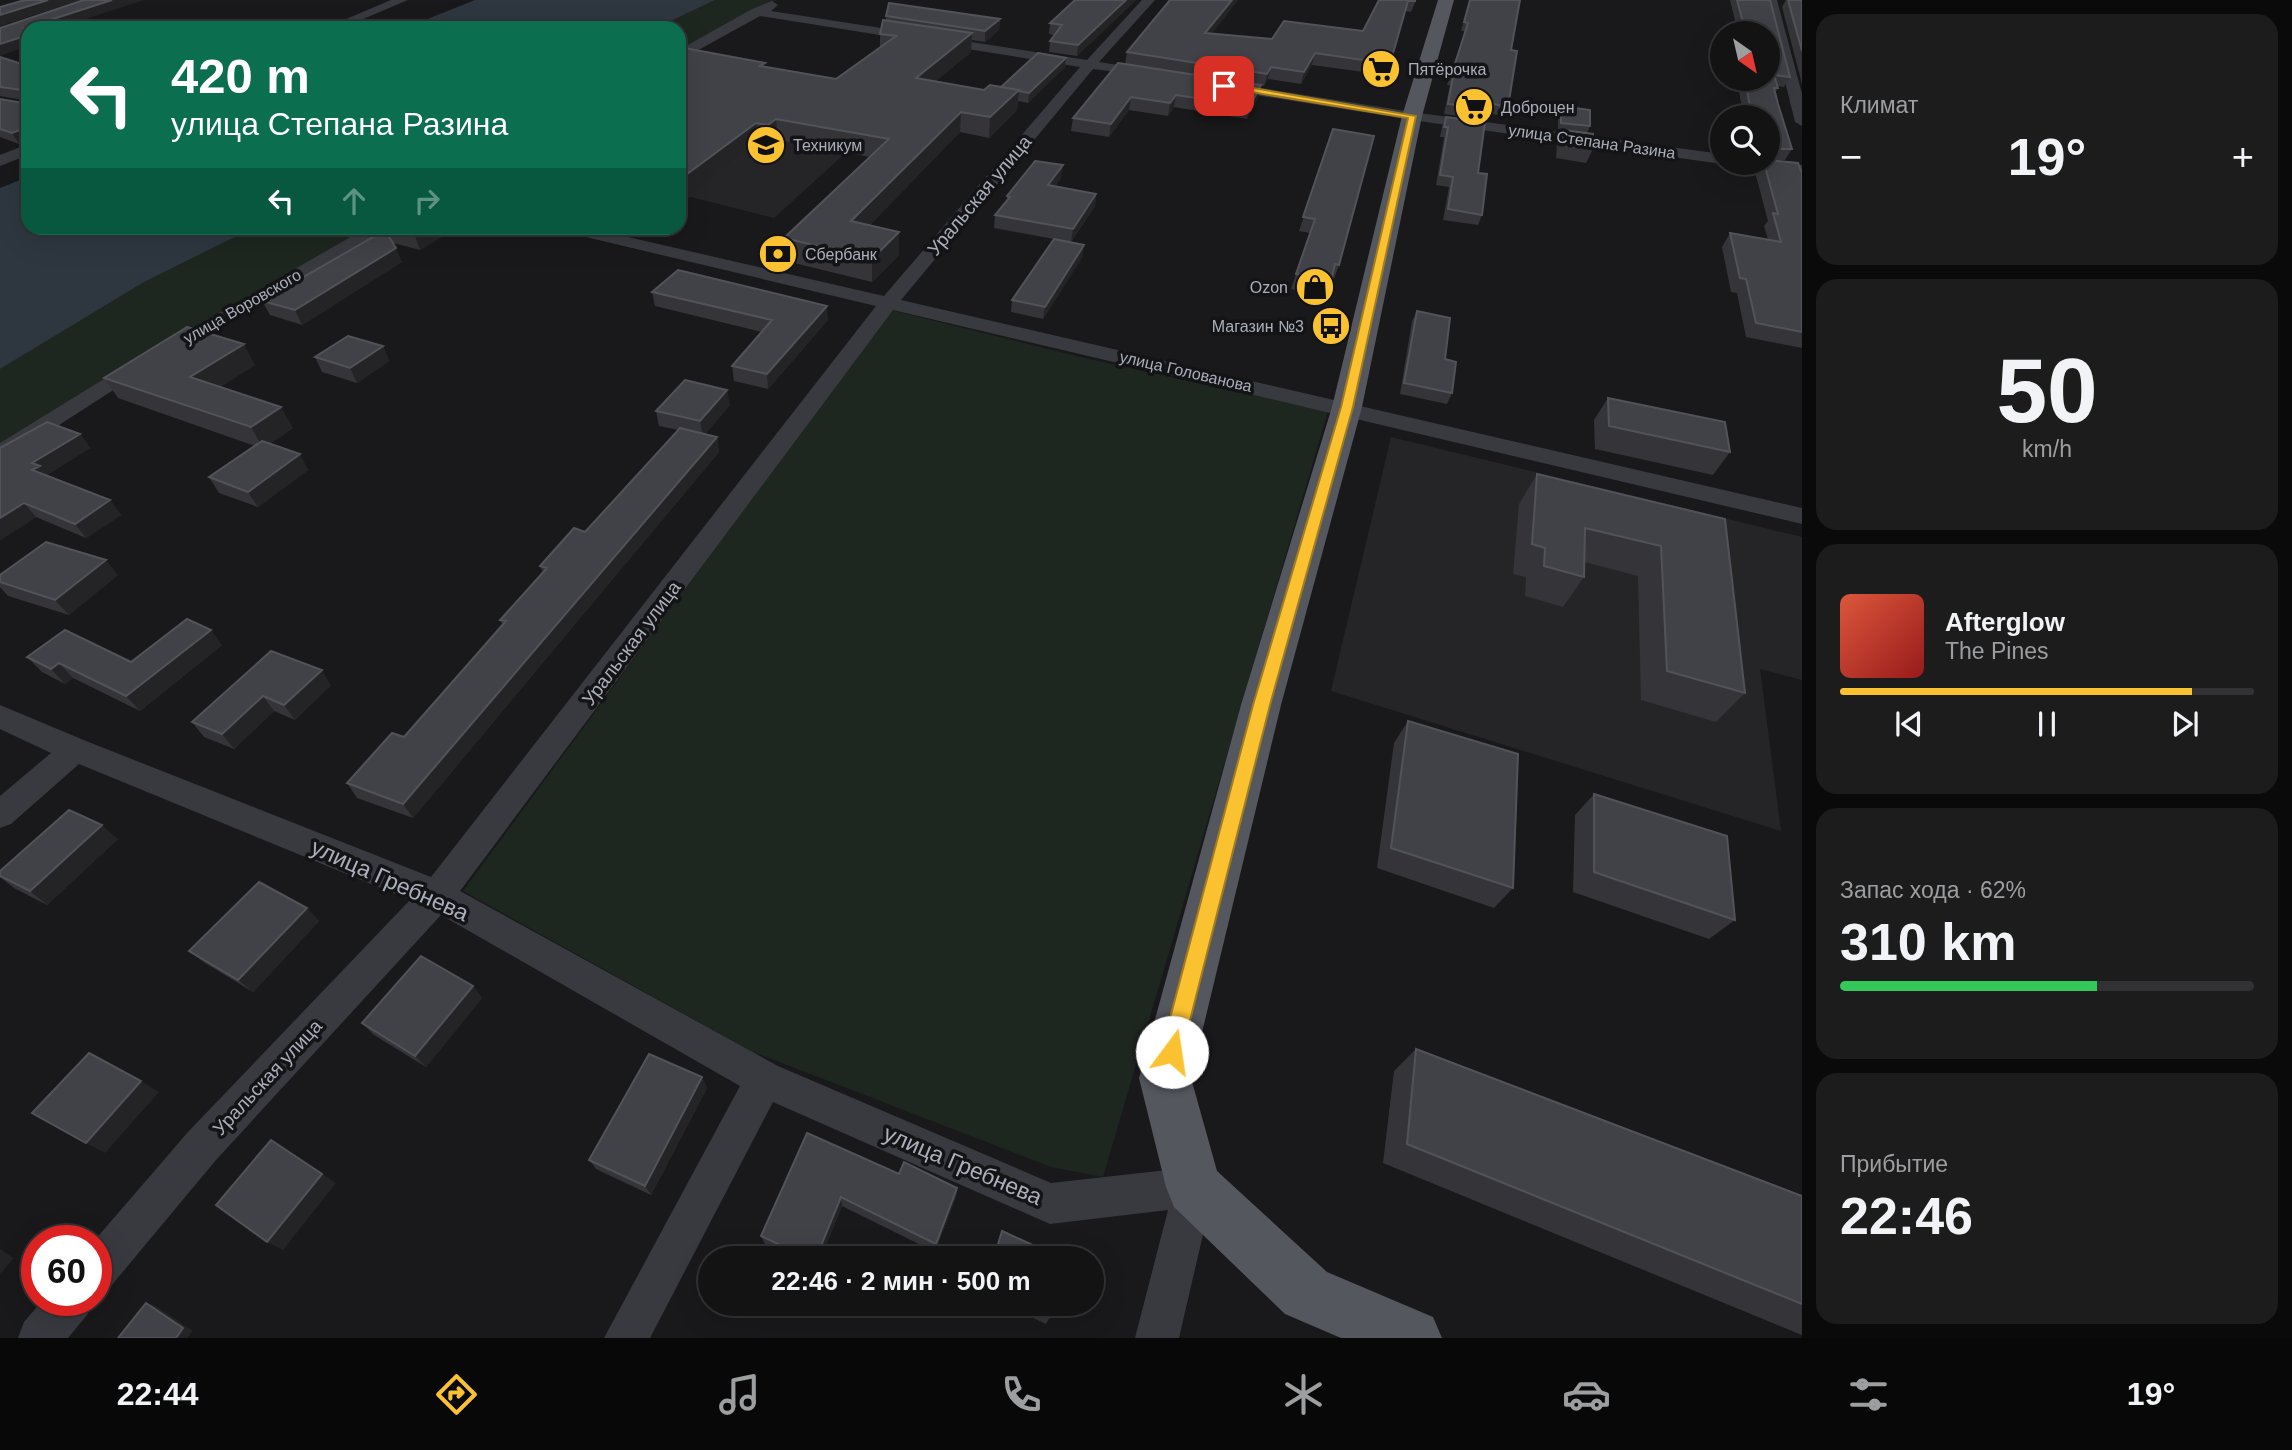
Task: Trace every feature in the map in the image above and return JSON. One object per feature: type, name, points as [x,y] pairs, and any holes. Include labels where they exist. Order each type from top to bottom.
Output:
[{"type":"main road","points":[[1412,1338],[1306,1293],[1194,1187],[1165,1079],[1261,705],[1347,407],[1412,116],[1446,0]]},
{"type":"street","points":[[349,21],[402,0]]},
{"type":"street","points":[[686,50],[784,0]]},
{"type":"street","name":"Уральская улица","points":[[112,1252],[202,1146],[437,895],[888,303],[1090,64],[1149,0]]},
{"type":"street","points":[[1770,0],[1798,97],[1802,122]]},
{"type":"street","points":[[756,12],[1170,77]]},
{"type":"street","name":"улица Степана Разина","points":[[1211,84],[1412,116],[1710,157]]},
{"type":"street","points":[[0,161],[21,152]]},
{"type":"street","points":[[1780,167],[1802,170]]},
{"type":"street","name":"улица Воровского","points":[[0,453],[111,383],[366,235]]},
{"type":"street","name":"улица Голованова","points":[[599,235],[1347,407],[1802,516]]},
{"type":"street","name":"улица Гребнева","points":[[0,716],[75,750],[437,895],[765,1079],[1050,1204],[1194,1187]]},
{"type":"street","points":[[0,815],[75,750]]},
{"type":"street","points":[[626,1338],[765,1079]]},
{"type":"street","points":[[1157,1338],[1194,1187]]},
{"type":"street","points":[[40,1338],[59,1316]]},
{"type":"shaded area","points":[[475,0],[715,0],[671,21],[422,21]]},
{"type":"shaded area","points":[[715,0],[777,0],[748,12],[686,47],[686,21],[671,21]]},
{"type":"shaded area","name":"Техникум","points":[[686,75],[861,139],[774,218],[686,196]]},
{"type":"shaded area","points":[[21,180],[21,235],[239,235],[144,282],[0,369],[0,188]]},
{"type":"shaded area","points":[[239,235],[359,235],[245,301],[0,452],[0,369],[144,282]]},
{"type":"shaded area","points":[[891,310],[1080,357],[1328,411],[1103,1177],[1051,1167],[751,1051],[463,891]]},
{"type":"shaded area","points":[[1391,437],[1802,537],[1802,680],[1760,669],[1781,831],[1331,691]]},
{"type":"building","points":[[25,0],[48,0],[0,15],[0,7]]},
{"type":"building","points":[[84,0],[112,0],[47,21],[21,21]]},
{"type":"building","points":[[1075,0],[1126,0],[1078,45],[1050,41],[1062,25],[1050,23]]},
{"type":"building","points":[[1170,0],[1232,0],[1205,33],[1272,39],[1284,21],[1363,31],[1379,0],[1415,1],[1408,1],[1390,64],[1315,53],[1304,72],[1271,67],[1267,74],[1127,52]]},
{"type":"building","points":[[1470,0],[1520,0],[1511,50],[1517,51],[1508,107],[1488,103],[1487,109],[1448,104],[1451,76],[1468,23],[1464,22]]},
{"type":"building","points":[[1737,0],[1770,0],[1775,21],[1743,21]]},
{"type":"building","points":[[1788,0],[1802,0],[1802,51]]},
{"type":"building","points":[[889,3],[1000,19],[985,31],[886,16]]},
{"type":"building","points":[[883,20],[972,33],[916,78],[984,90],[990,85],[1019,90],[990,117],[961,112],[851,221],[899,232],[872,259],[784,238],[889,139],[776,119],[768,125],[756,123],[686,175],[686,48],[765,63],[760,66],[836,79],[896,36],[880,34]]},
{"type":"building","points":[[21,21],[21,37],[0,44],[0,28]]},
{"type":"building","points":[[1780,38],[1790,77],[1780,76]]},
{"type":"building","points":[[1038,53],[1066,58],[1029,93],[1001,87]]},
{"type":"building","points":[[0,57],[21,64],[21,90],[0,87]]},
{"type":"building","points":[[1118,63],[1261,85],[1250,106],[1176,95],[1170,103],[1131,97],[1111,124],[1073,118]]},
{"type":"building","points":[[1747,91],[1775,91],[1778,105],[1750,105]]},
{"type":"building","points":[[0,99],[21,103],[21,130],[12,133],[0,129]]},
{"type":"building","points":[[1561,106],[1590,110],[1590,126],[1561,123]]},
{"type":"building","points":[[1780,110],[1792,149],[1780,149]]},
{"type":"building","points":[[1446,117],[1485,122],[1478,173],[1487,174],[1482,215],[1448,209],[1453,177],[1440,175],[1448,127],[1444,127]]},
{"type":"building","points":[[1333,129],[1374,136],[1339,265],[1335,264],[1331,281],[1296,274],[1315,219],[1303,217]]},
{"type":"building","points":[[1563,130],[1593,134],[1593,149],[1563,145]]},
{"type":"building","points":[[1035,161],[1063,165],[1048,185],[1096,194],[1073,229],[995,215]]},
{"type":"building","points":[[1780,161],[1798,163],[1802,173],[1802,332],[1756,323],[1746,279],[1740,278],[1730,233],[1781,242],[1773,213],[1778,214],[1767,175],[1780,175]]},
{"type":"building","points":[[376,235],[388,235],[396,248],[295,310],[262,301]]},
{"type":"building","points":[[1054,239],[1084,245],[1045,307],[1012,300]]},
{"type":"building","points":[[678,270],[827,306],[767,374],[732,366],[772,320],[652,292]]},
{"type":"building","points":[[1417,311],[1450,318],[1445,359],[1456,362],[1452,393],[1404,383]]},
{"type":"building","points":[[187,327],[244,344],[190,377],[281,407],[251,427],[104,378]]},
{"type":"building","points":[[348,336],[383,346],[350,368],[315,357]]},
{"type":"building","points":[[685,380],[727,390],[700,421],[656,411]]},
{"type":"building","points":[[1608,398],[1725,422],[1730,452],[1609,426]]},
{"type":"building","points":[[47,422],[80,434],[32,463],[40,466],[32,470],[110,500],[75,524],[24,503],[0,518],[0,448]]},
{"type":"building","points":[[680,428],[717,437],[403,804],[347,783],[392,733],[404,737],[506,621],[500,620],[547,568],[540,566],[574,528],[585,532]]},
{"type":"building","points":[[262,441],[300,454],[248,492],[209,477]]},
{"type":"building","points":[[1537,474],[1725,519],[1745,693],[1667,671],[1661,546],[1585,528],[1584,577],[1544,566],[1545,548],[1532,544]]},
{"type":"building","points":[[46,542],[106,560],[55,600],[0,582],[0,575]]},
{"type":"building","points":[[187,619],[211,630],[126,696],[59,663],[51,669],[27,657],[65,630],[131,662]]},
{"type":"building","points":[[271,651],[322,670],[284,705],[263,696],[222,734],[192,722]]},
{"type":"building","points":[[1408,721],[1518,754],[1513,888],[1391,848]]},
{"type":"building","points":[[1594,794],[1727,836],[1735,920],[1594,872]]},
{"type":"building","points":[[69,810],[102,825],[30,891],[0,876],[0,871]]},
{"type":"building","points":[[259,882],[307,908],[238,980],[189,951]]},
{"type":"building","points":[[421,956],[473,986],[415,1056],[362,1023]]},
{"type":"building","points":[[1416,1049],[1802,1196],[1802,1304],[1407,1144]]},
{"type":"building","points":[[89,1053],[141,1081],[86,1143],[32,1113]]},
{"type":"building","points":[[649,1054],[702,1077],[645,1186],[589,1160]]},
{"type":"building","points":[[807,1133],[899,1174],[904,1162],[957,1188],[936,1244],[841,1197],[821,1246],[782,1246],[761,1236]]},
{"type":"building","points":[[271,1140],[322,1174],[267,1242],[216,1205]]},
{"type":"building","points":[[1002,1231],[1035,1246],[998,1246]]},
{"type":"building","points":[[146,1303],[183,1328],[176,1338],[118,1338]]},
{"type":"place","name":"Пятёрочка","points":[[1381,69]]},
{"type":"place","name":"Доброцен","points":[[1474,107]]},
{"type":"place","name":"Техникум","points":[[766,145]]},
{"type":"place","name":"Сбербанк","points":[[778,254]]},
{"type":"place","name":"Ozon","points":[[1315,287]]},
{"type":"place","name":"Магазин №3","points":[[1331,326]]},
{"type":"route","points":[[1172,1052],[1261,705],[1347,407],[1412,116],[1224,86]]}]
